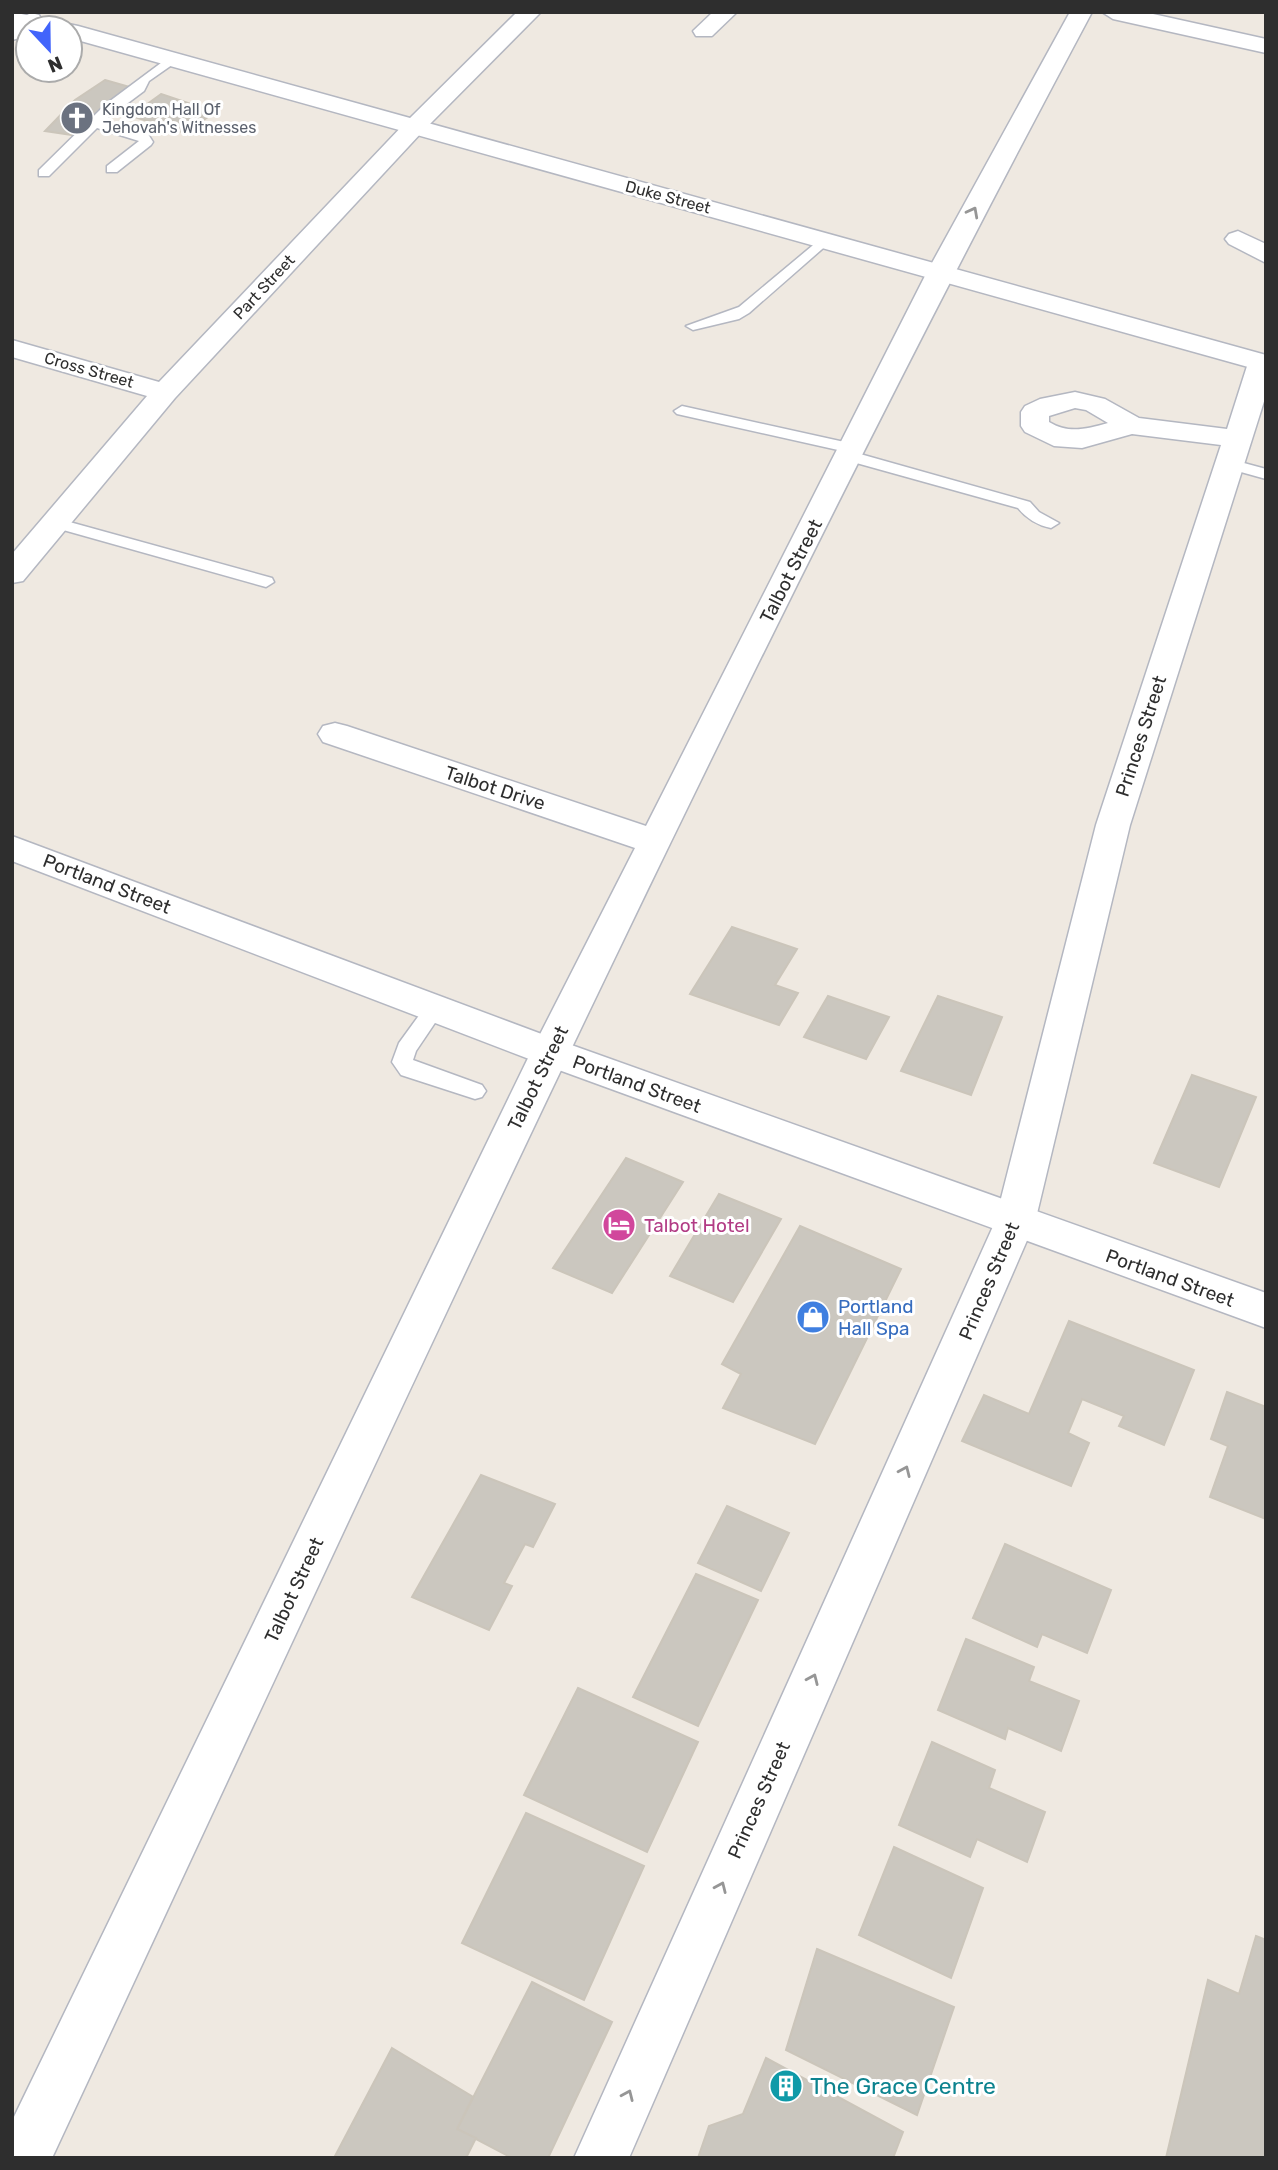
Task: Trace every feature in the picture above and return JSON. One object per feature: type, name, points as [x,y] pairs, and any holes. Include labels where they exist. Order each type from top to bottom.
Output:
[{"type":"street","name":"Part Street","points":[[12,574],[165,392],[414,127],[530,12]]},
{"type":"street","name":"Talbot Street","points":[[20,2152],[550,1052],[940,272],[1081,12]]},
{"type":"street","points":[[1113,12],[1266,46]]},
{"type":"street","name":"Duke Street","points":[[84,36],[1264,364]]},
{"type":"street","points":[[1238,239],[1266,255]]},
{"type":"street","name":"Cross Street","points":[[12,348],[165,392]]},
{"type":"street","name":"Princes Street","points":[[601,2158],[1015,1222],[1113,825],[1264,364]]},
{"type":"street","points":[[1131,425],[1233,452]]},
{"type":"street","name":"Talbot Drive","points":[[335,734],[655,842]]},
{"type":"street","name":"Portland Street","points":[[12,848],[550,1052],[1266,1311]]},
{"type":"lane","points":[[44,173],[111,107],[140,88],[144,79],[173,61]]},
{"type":"lane","points":[[96,123],[143,137],[146,142],[112,169]]},
{"type":"lane","points":[[693,326],[734,316],[744,310],[824,240]]},
{"type":"lane","points":[[682,411],[850,452],[1024,505],[1033,515],[1051,523]]},
{"type":"lane","points":[[1233,452],[1266,474]]},
{"type":"lane","points":[[55,523],[266,582]]},
{"type":"lane","points":[[435,1009],[406,1049],[402,1062],[408,1069],[475,1091]]},
{"type":"building","name":"Kingdom Hall Of Jehovah's Witnesses","points":[[105,80],[133,88],[78,136],[45,131],[75,100]]},
{"type":"building","points":[[161,94],[215,112],[185,133],[131,116]]},
{"type":"building","points":[[732,927],[797,949],[775,985],[798,993],[779,1025],[690,994]]},
{"type":"building","points":[[828,996],[889,1017],[866,1059],[804,1037]]},
{"type":"building","points":[[938,996],[1002,1017],[971,1095],[901,1071]]},
{"type":"building","points":[[1192,1075],[1256,1097],[1219,1187],[1154,1163]]},
{"type":"building","name":"Talbot Hotel","points":[[626,1158],[683,1182],[612,1293],[553,1268]]},
{"type":"building","points":[[719,1194],[781,1219],[733,1302],[670,1276]]},
{"type":"building","name":"Portland Hall Spa","points":[[800,1226],[901,1269],[815,1444],[723,1408],[741,1374],[722,1364]]},
{"type":"building","points":[[1069,1321],[1194,1370],[1164,1445],[1119,1426],[1124,1416],[1082,1399],[1068,1433],[1089,1443],[1071,1486],[962,1441],[984,1395],[1029,1414]]},
{"type":"building","points":[[1227,1392],[1266,1407],[1266,1519],[1210,1497],[1228,1446],[1211,1439]]},
{"type":"building","points":[[481,1475],[555,1504],[533,1547],[525,1544],[504,1583],[512,1586],[489,1630],[412,1597]]},
{"type":"building","points":[[727,1506],[789,1533],[761,1591],[698,1563]]},
{"type":"building","points":[[1005,1544],[1111,1590],[1087,1653],[1042,1634],[1037,1647],[973,1618]]},
{"type":"building","points":[[696,1574],[758,1600],[698,1726],[633,1697]]},
{"type":"building","points":[[966,1639],[1034,1667],[1029,1681],[1079,1701],[1061,1751],[1008,1728],[1005,1739],[938,1710]]},
{"type":"building","points":[[578,1688],[698,1742],[647,1852],[524,1795]]},
{"type":"building","points":[[932,1742],[995,1770],[989,1788],[1045,1812],[1027,1862],[977,1839],[970,1857],[899,1825]]},
{"type":"building","points":[[526,1813],[644,1866],[584,2000],[462,1943]]},
{"type":"building","points":[[894,1847],[983,1888],[951,1978],[859,1935]]},
{"type":"building","points":[[1256,1936],[1266,1940],[1266,2158],[1166,2158],[1208,1980],[1239,1994]]},
{"type":"building","points":[[817,1949],[954,2007],[917,2115],[786,2050]]},
{"type":"building","points":[[532,1982],[612,2022],[548,2158],[512,2158],[457,2129]]},
{"type":"building","points":[[392,2048],[473,2097],[457,2129],[476,2138],[466,2158],[334,2158]]},
{"type":"building","name":"The Grace Centre","points":[[766,2058],[903,2132],[893,2158],[698,2158],[709,2126],[743,2114]]},
{"type":"place","name":"Kingdom Hall Of Jehovah's Witnesses","points":[[77,118]]},
{"type":"place","name":"Talbot Hotel","points":[[619,1225]]},
{"type":"place","name":"Portland Hall Spa","points":[[813,1317]]},
{"type":"place","name":"The Grace Centre","points":[[786,2086]]}]
